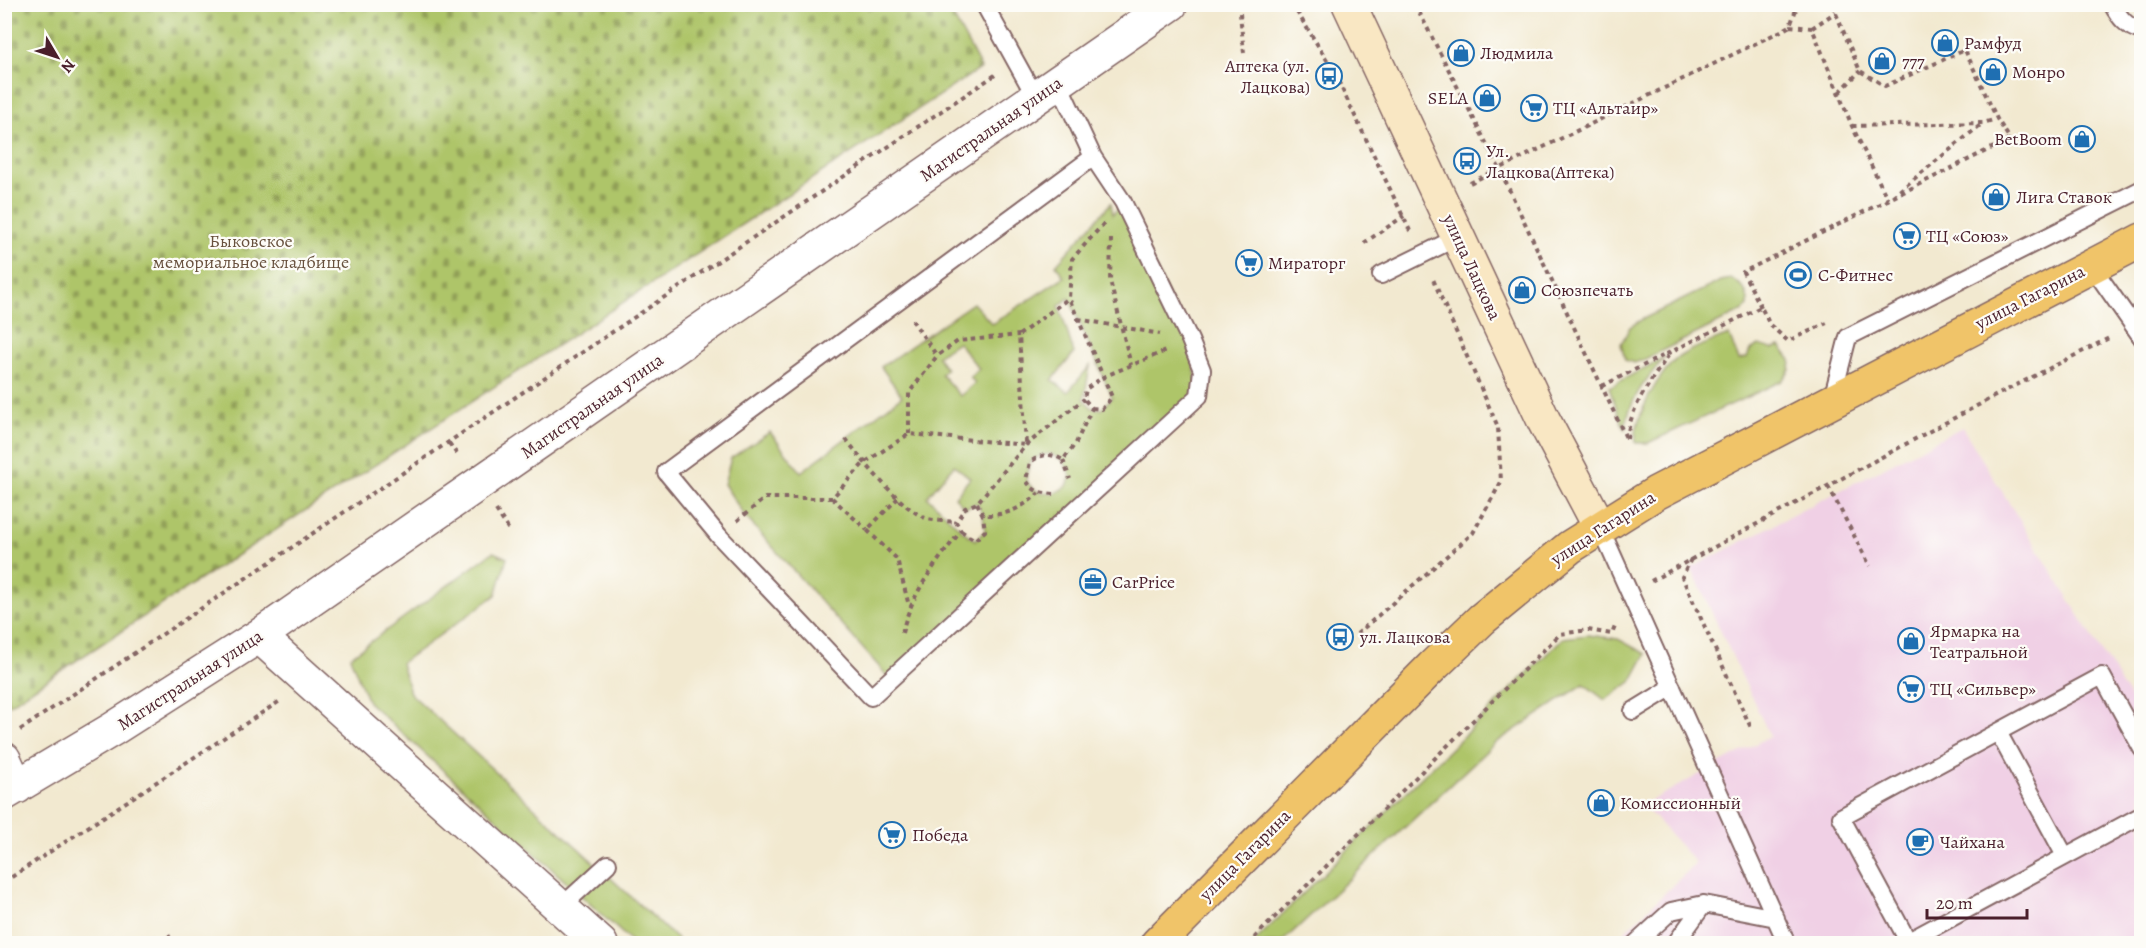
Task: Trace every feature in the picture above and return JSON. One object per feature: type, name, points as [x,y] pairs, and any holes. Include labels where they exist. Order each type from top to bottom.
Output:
[{"type":"main road","name":"улица Гагарина","points":[[1169,939],[1482,619],[1538,571],[1600,527],[1656,493],[1832,399],[2142,240]]},
{"type":"street","name":"Магистральная улица","points":[[10,768],[113,729],[259,636],[1171,4]]},
{"type":"street","name":"улица Лацкова","points":[[1349,4],[1544,421],[1600,527]]},
{"type":"street","points":[[259,636],[601,944]]},
{"type":"lane","points":[[984,4],[1015,62],[1047,90],[1093,157],[1123,202],[1190,340],[1202,370],[1199,396],[871,697],[719,536],[666,472],[1093,157]]},
{"type":"lane","points":[[2112,4],[2119,16],[2132,29],[2142,31]]},
{"type":"lane","points":[[1832,399],[1848,337],[2142,189]]},
{"type":"lane","points":[[1380,275],[1458,237]]},
{"type":"lane","points":[[2091,265],[2134,317],[2141,336]]},
{"type":"lane","points":[[1600,527],[1787,944]]},
{"type":"lane","points":[[2142,749],[2102,676],[1841,817],[1906,942],[2142,815]]},
{"type":"lane","points":[[1633,711],[1672,687]]},
{"type":"lane","points":[[1998,732],[2065,856]]},
{"type":"lane","points":[[561,907],[608,864]]},
{"type":"lane","points":[[1635,944],[1671,911],[1704,903],[1776,918]]},
{"type":"lane","points":[[1675,944],[1704,903]]},
{"type":"path","points":[[1239,4],[1244,53]]},
{"type":"path","points":[[1292,4],[1332,68],[1422,255],[1498,428],[1501,482],[1473,533],[1357,634]]},
{"type":"path","points":[[1415,4],[1500,170],[1627,440],[1629,422],[1637,403],[1672,351]]},
{"type":"path","points":[[1790,26],[1798,4]]},
{"type":"path","points":[[1831,321],[1788,341],[1770,325],[1743,272],[2010,139],[1996,119],[1965,50],[1885,86],[1860,71],[1832,4]]},
{"type":"path","points":[[1500,170],[1505,164],[1790,26],[1812,28],[1836,12]]},
{"type":"path","points":[[1812,28],[1852,126],[1888,200]]},
{"type":"path","points":[[10,768],[1015,62]]},
{"type":"path","points":[[1840,92],[1860,71]]},
{"type":"path","points":[[1852,126],[1983,123],[1996,119]]},
{"type":"path","points":[[1888,200],[1983,123]]},
{"type":"path","points":[[1084,399],[1092,408],[1102,409],[1112,397],[1069,298],[1072,259],[1112,215],[1112,226]]},
{"type":"path","points":[[1364,243],[1403,217]]},
{"type":"path","points":[[1112,237],[1110,281],[1131,365]]},
{"type":"path","points":[[909,434],[909,393],[937,356],[958,341],[1019,335],[1069,298]]},
{"type":"path","points":[[899,300],[937,356]]},
{"type":"path","points":[[1602,386],[1761,307]]},
{"type":"path","points":[[1078,319],[1190,340]]},
{"type":"path","points":[[1752,730],[1682,577],[1692,559],[2119,333],[2141,336]]},
{"type":"path","points":[[1019,335],[1026,445]]},
{"type":"path","points":[[956,522],[965,508],[977,503],[1026,445],[1084,399],[1086,389],[1103,377],[1190,340]]},
{"type":"path","points":[[1059,493],[1039,492],[1030,488],[1026,480],[1030,462],[1041,455],[1052,454],[1063,460],[1076,443],[1092,408]]},
{"type":"path","points":[[832,498],[864,463],[909,434],[1026,445]]},
{"type":"path","points":[[846,439],[864,463],[898,498],[926,519],[956,522]]},
{"type":"path","points":[[1828,486],[1870,566]]},
{"type":"path","points":[[983,515],[1000,516],[1023,507],[1039,492]]},
{"type":"path","points":[[719,536],[765,498],[832,498],[897,559],[909,607]]},
{"type":"path","points":[[867,530],[898,498]]},
{"type":"path","points":[[956,522],[961,531],[975,540],[985,531],[983,515],[977,503]]},
{"type":"path","points":[[890,679],[909,607],[928,572],[961,531]]},
{"type":"path","points":[[1248,944],[1560,634],[1588,630],[1612,634]]},
{"type":"path","points":[[4,882],[282,699]]},
{"type":"path","points":[[151,944],[171,936]]},
{"type":"shaded area","name":"Ярмарка на Театральной","points":[[1962,427],[2141,715],[2141,943],[1612,944],[1696,863],[1643,805],[1770,736],[1691,568]]},
{"type":"green space","name":"Быковское мемориальное кладбище","points":[[5,4],[947,5],[981,68],[7,706]]},
{"type":"green space","points":[[1123,202],[1190,340],[1199,396],[890,679],[744,515],[724,484],[731,458],[770,432],[801,472],[902,396],[881,367],[973,303],[992,324],[1064,277],[1056,265],[1111,203],[1113,214]],"holes":[[[1069,298],[1112,397],[1102,409],[1092,408],[1084,399],[1090,366],[1068,392],[1052,380],[1074,353],[1059,306]],[[958,342],[979,369],[970,377],[975,383],[960,396],[941,374],[946,369],[937,356]],[[1051,454],[1063,460],[1071,476],[1067,486],[1054,494],[1038,491],[1026,480],[1030,462],[1041,455]],[[954,465],[970,478],[955,497],[965,508],[977,503],[983,515],[985,531],[975,540],[962,531],[927,497]]]},
{"type":"green space","points":[[1731,279],[1746,293],[1748,306],[1742,311],[1643,360],[1634,363],[1625,360],[1621,344],[1630,327],[1721,281]]},
{"type":"green space","points":[[1729,335],[1739,360],[1747,358],[1750,350],[1759,345],[1772,349],[1780,346],[1791,360],[1790,369],[1782,381],[1648,443],[1636,443],[1636,433],[1643,408],[1665,371],[1687,352]]},
{"type":"green space","points":[[1665,357],[1645,382],[1629,410],[1625,431],[1609,387]]},
{"type":"green space","points":[[493,552],[507,558],[496,595],[401,663],[410,693],[681,943],[633,943],[368,702],[350,657]]},
{"type":"green space","points":[[1588,635],[1618,639],[1646,654],[1631,682],[1605,700],[1584,684],[1495,743],[1281,943],[1253,943],[1563,638]]},
{"type":"place","name":"Рамфуд","points":[[1945,43]]},
{"type":"place","name":"Людмила","points":[[1461,53]]},
{"type":"place","name":"777","points":[[1882,61]]},
{"type":"place","name":"Монро","points":[[1993,72]]},
{"type":"place","name":"Аптека (ул. Лацкова)","points":[[1329,76]]},
{"type":"place","name":"SELA","points":[[1487,98]]},
{"type":"place","name":"ТЦ «Альтаир»","points":[[1534,108]]},
{"type":"place","name":"BetBoom","points":[[2082,139]]},
{"type":"place","name":"Ул. Лацкова(Аптека)","points":[[1467,161]]},
{"type":"place","name":"Лига Ставок","points":[[1996,197]]},
{"type":"place","name":"ТЦ «Союз»","points":[[1907,236]]},
{"type":"place","name":"Мираторг","points":[[1249,263]]},
{"type":"place","name":"С-Фитнес","points":[[1798,275]]},
{"type":"place","name":"Союзпечать","points":[[1522,290]]},
{"type":"place","name":"CarPrice","points":[[1093,582]]},
{"type":"place","name":"ул. Лацкова","points":[[1340,637]]},
{"type":"place","name":"Ярмарка на Театральной","points":[[1911,641]]},
{"type":"place","name":"ТЦ «Сильвер»","points":[[1911,689]]},
{"type":"place","name":"Комиссионный","points":[[1601,803]]},
{"type":"place","name":"Победа","points":[[892,835]]},
{"type":"place","name":"Чайхана","points":[[1920,842]]}]
